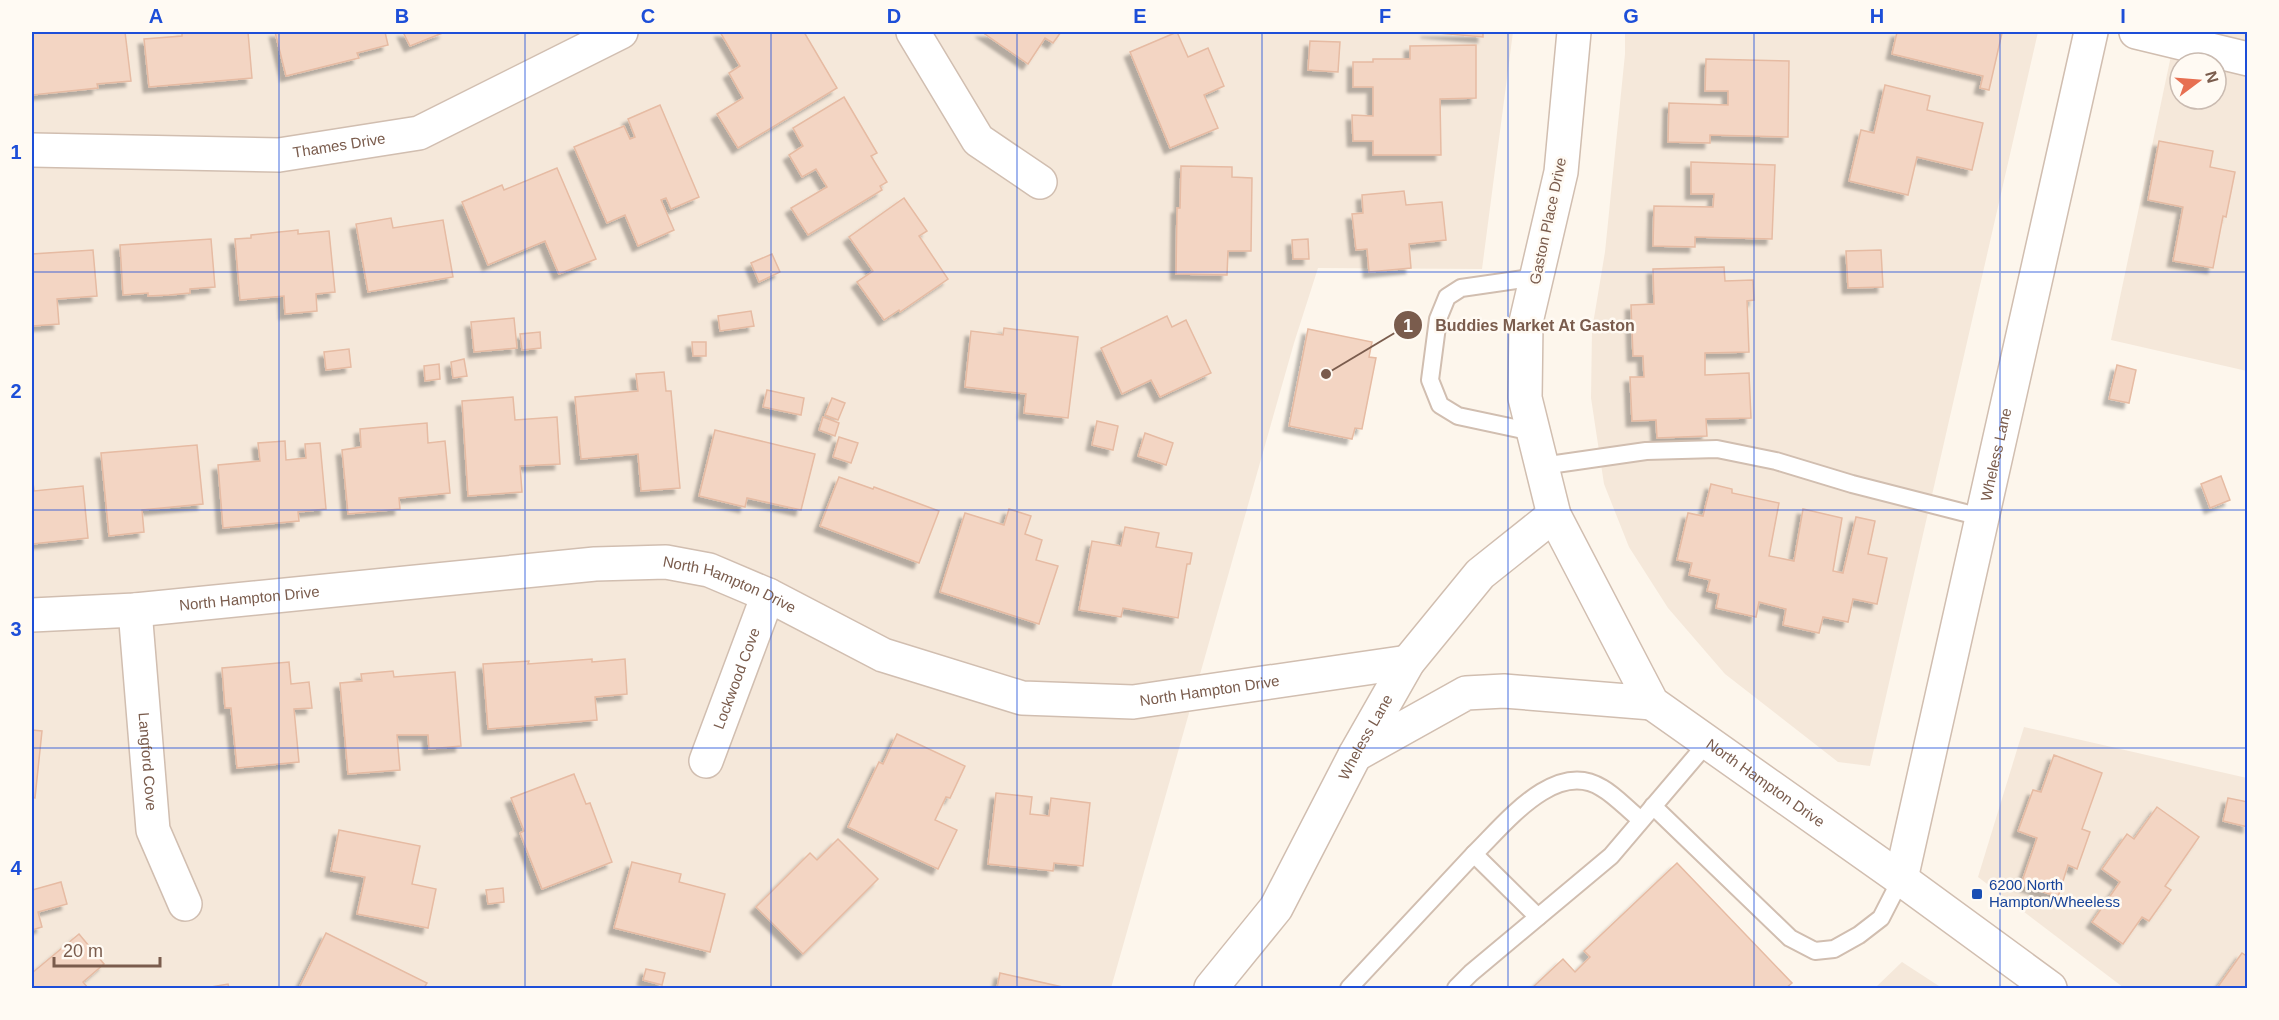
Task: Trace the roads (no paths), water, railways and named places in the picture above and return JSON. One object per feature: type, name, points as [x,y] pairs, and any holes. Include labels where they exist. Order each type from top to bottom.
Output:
[{"type":"street","name":"Thames Drive","points":[[32,150],[279,155],[419,133],[621,32]]},
{"type":"street","points":[[913,32],[978,140],[1040,182]]},
{"type":"street","name":"Gaston Place Drive","points":[[1554,515],[1525,398],[1526,322],[1561,172],[1574,32]]},
{"type":"street","name":"Wheless Lane","points":[[1901,879],[2091,32]]},
{"type":"street","points":[[2136,32],[2247,59]]},
{"type":"street","name":"Wheless Lane","points":[[1220,985],[1276,908],[1355,754],[1408,662],[1480,574],[1554,515]]},
{"type":"street","name":"North Hampton Drive","points":[[1554,515],[1652,703],[1901,879],[2050,988]]},
{"type":"street","name":"North Hampton Drive","points":[[32,615],[135,610],[595,564],[666,562],[709,570],[768,595],[883,656],[1022,699],[1133,702],[1408,662]]},
{"type":"street","name":"Lockwood Cove","points":[[706,761],[768,595]]},
{"type":"street","name":"Langford Cove","points":[[135,610],[153,830],[185,904]]},
{"type":"street","points":[[1355,754],[1466,693],[1504,691],[1652,703]]},
{"type":"lane","points":[[1533,432],[1458,416],[1440,405],[1430,380],[1438,319],[1447,297],[1461,288],[1537,277]]},
{"type":"lane","points":[[1542,466],[1646,450],[1717,449],[1776,461],[1852,484],[1981,517]]},
{"type":"lane","points":[[1456,988],[1611,856],[1708,742]]},
{"type":"lane","points":[[1349,988],[1474,854],[1531,799],[1552,785],[1580,779],[1602,787],[1641,820]]},
{"type":"lane","points":[[1653,806],[1790,938],[1815,951],[1833,949],[1859,935],[1881,918],[1901,879]]},
{"type":"lane","points":[[1474,854],[1538,917]]},
{"type":"place","name":"Buddies Market At Gaston","points":[[1326,374]]},
{"type":"place","name":"6200 North Hampton/Wheeless","points":[[1977,894]]}]
